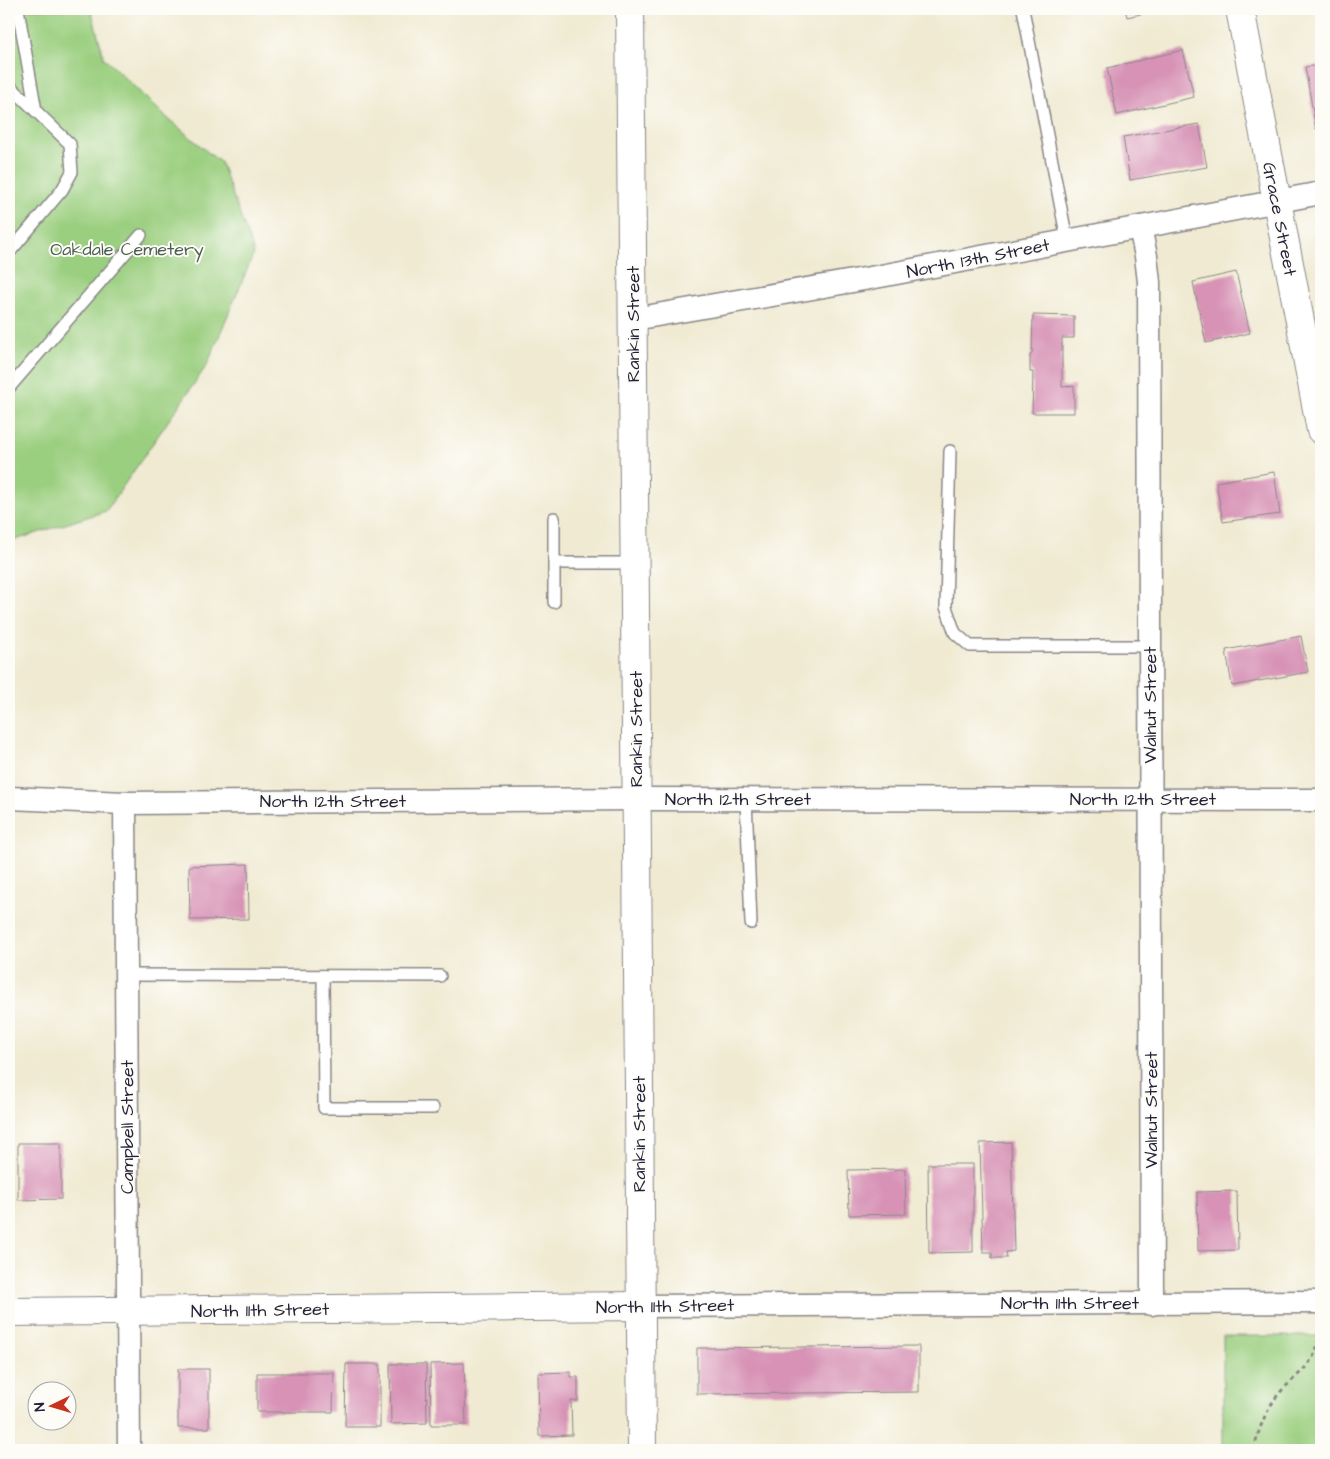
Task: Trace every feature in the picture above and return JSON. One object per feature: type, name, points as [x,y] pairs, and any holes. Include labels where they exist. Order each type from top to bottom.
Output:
[{"type":"street","name":"Rankin Street","points":[[630,9],[642,1450]]},
{"type":"street","name":"Grace Street","points":[[1240,9],[1321,430]]},
{"type":"street","name":"North 13th Street","points":[[634,319],[870,278],[1321,193]]},
{"type":"street","name":"Walnut Street","points":[[1140,228],[1149,282],[1152,1304]]},
{"type":"street","name":"North 12th Street","points":[[9,798],[125,803],[637,799],[1150,798],[1321,800]]},
{"type":"street","name":"Campbell Street","points":[[125,803],[129,1450]]},
{"type":"street","name":"North 11th Street","points":[[9,1312],[986,1303],[1321,1302]]},
{"type":"lane","points":[[18,9],[36,111]]},
{"type":"lane","points":[[1023,9],[1067,240]]},
{"type":"lane","points":[[9,85],[70,144],[72,172],[62,190],[9,254]]},
{"type":"lane","points":[[9,388],[141,236]]},
{"type":"lane","points":[[950,451],[946,607],[955,633],[970,646],[1150,646]]},
{"type":"lane","points":[[554,518],[554,602]]},
{"type":"lane","points":[[555,563],[635,563]]},
{"type":"lane","points":[[746,799],[751,923]]},
{"type":"lane","points":[[126,976],[440,976]]},
{"type":"lane","points":[[323,976],[324,1108],[433,1108]]},
{"type":"path","points":[[1254,1450],[1268,1410],[1278,1395],[1315,1356],[1318,1340]]},
{"type":"green space","name":"Oakdale Cemetery","points":[[9,9],[91,9],[104,58],[165,116],[221,163],[254,253],[207,365],[106,511],[9,542]]},
{"type":"green space","points":[[1223,1336],[1321,1336],[1321,1450],[1223,1450]]},
{"type":"building","points":[[1125,9],[1159,9],[1159,10],[1127,17]]},
{"type":"building","points":[[1183,50],[1194,97],[1117,115],[1107,68]]},
{"type":"building","points":[[1321,65],[1321,128],[1316,129],[1305,67]]},
{"type":"building","points":[[1199,124],[1207,167],[1130,180],[1123,137]]},
{"type":"building","points":[[1236,272],[1250,333],[1206,343],[1193,282]]},
{"type":"building","points":[[1033,315],[1074,316],[1074,338],[1062,338],[1062,387],[1074,386],[1074,413],[1032,413],[1033,372],[1030,372],[1030,355],[1032,354]]},
{"type":"building","points":[[1274,472],[1280,514],[1223,522],[1216,482]]},
{"type":"building","points":[[1301,636],[1308,672],[1232,686],[1226,650]]},
{"type":"building","points":[[248,864],[249,919],[190,920],[189,866]]},
{"type":"building","points":[[1011,1142],[1014,1251],[1006,1252],[1007,1258],[992,1258],[992,1252],[983,1252],[980,1143]]},
{"type":"building","points":[[18,1143],[61,1143],[61,1199],[18,1200]]},
{"type":"building","points":[[928,1164],[973,1164],[973,1252],[929,1253]]},
{"type":"building","points":[[905,1169],[906,1214],[849,1215],[848,1170]]},
{"type":"building","points":[[1237,1191],[1238,1250],[1198,1251],[1197,1192]]},
{"type":"building","points":[[919,1346],[919,1392],[697,1394],[697,1348]]},
{"type":"building","points":[[464,1363],[466,1425],[431,1425],[430,1364]]},
{"type":"building","points":[[346,1364],[380,1364],[380,1427],[345,1427]]},
{"type":"building","points":[[390,1364],[426,1364],[427,1423],[391,1424]]},
{"type":"building","points":[[178,1369],[209,1369],[209,1428],[178,1428]]},
{"type":"building","points":[[571,1372],[571,1377],[578,1377],[578,1401],[571,1401],[572,1435],[539,1436],[538,1373]]},
{"type":"building","points":[[257,1373],[334,1373],[333,1412],[257,1412]]}]
